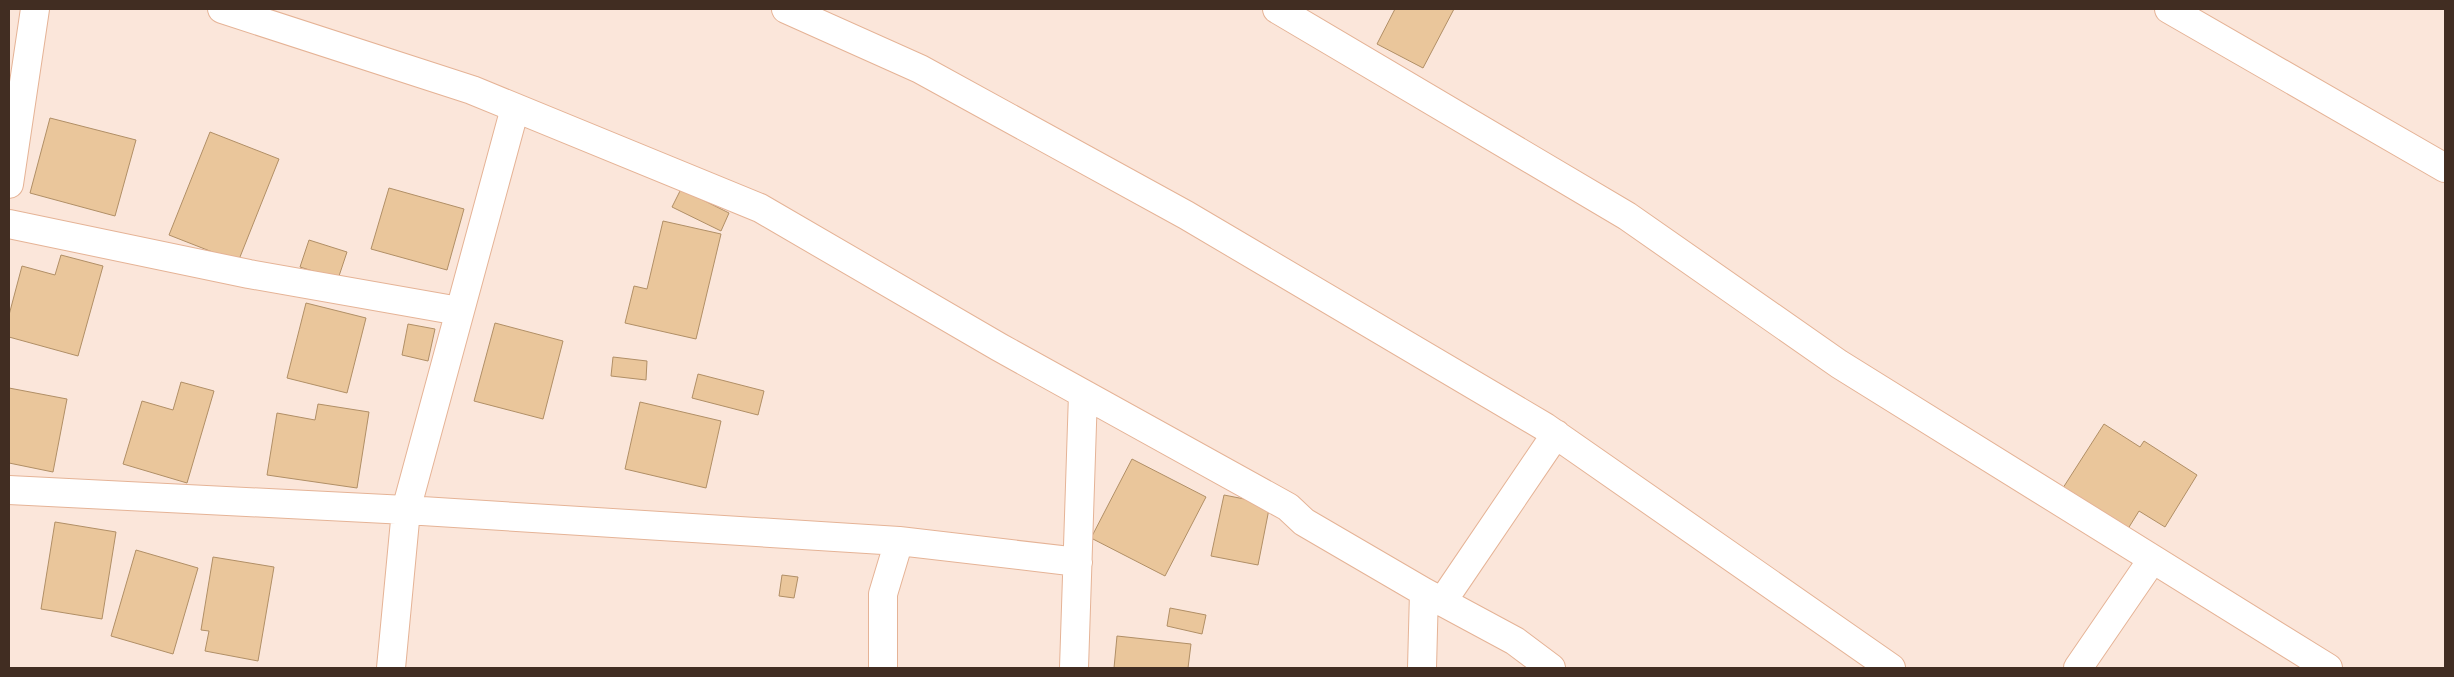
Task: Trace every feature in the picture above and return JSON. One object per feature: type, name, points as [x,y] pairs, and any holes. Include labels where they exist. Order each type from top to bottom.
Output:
[{"type":"street","points":[[9,184],[35,9]]},
{"type":"street","points":[[222,9],[472,90],[760,208],[1083,394],[1288,507],[1304,522],[1433,597],[1515,641],[1551,668]]},
{"type":"street","points":[[786,9],[920,69],[1178,210],[1556,434],[1891,668]]},
{"type":"street","points":[[1277,9],[1627,216],[1839,364],[2328,668]]},
{"type":"street","points":[[2169,9],[2445,168]]},
{"type":"street","points":[[391,668],[406,510],[515,108]]},
{"type":"street","points":[[9,224],[249,274],[460,311]]},
{"type":"street","points":[[1074,668],[1083,394]]},
{"type":"street","points":[[1422,668],[1433,597],[1556,434]]},
{"type":"street","points":[[9,490],[406,510],[899,541],[1078,562]]},
{"type":"street","points":[[883,668],[883,594],[899,541]]},
{"type":"street","points":[[2078,668],[2152,560]]},
{"type":"building","points":[[1395,9],[1454,9],[1423,68],[1377,44]]},
{"type":"building","points":[[50,118],[136,140],[115,216],[30,193]]},
{"type":"building","points":[[210,132],[279,159],[238,262],[169,235]]},
{"type":"building","points":[[389,188],[464,209],[447,270],[371,249]]},
{"type":"building","points":[[681,189],[729,213],[721,231],[672,207]]},
{"type":"building","points":[[663,221],[721,234],[696,339],[625,323],[634,286],[647,289]]},
{"type":"building","points":[[309,240],[347,252],[338,279],[300,267]]},
{"type":"building","points":[[61,255],[103,266],[78,356],[9,337],[9,315],[22,266],[55,275]]},
{"type":"building","points":[[306,303],[366,318],[347,393],[287,378]]},
{"type":"building","points":[[495,323],[563,341],[543,419],[474,401]]},
{"type":"building","points":[[408,324],[435,329],[428,361],[402,355]]},
{"type":"building","points":[[613,357],[647,361],[646,380],[611,376]]},
{"type":"building","points":[[698,374],[764,391],[758,415],[692,398]]},
{"type":"building","points":[[181,382],[214,391],[187,483],[123,464],[142,401],[173,410]]},
{"type":"building","points":[[9,388],[67,399],[53,472],[9,463]]},
{"type":"building","points":[[640,402],[721,421],[706,488],[625,469]]},
{"type":"building","points":[[318,404],[369,412],[357,488],[267,475],[277,413],[315,420]]},
{"type":"building","points":[[2104,424],[2140,447],[2144,441],[2197,475],[2165,527],[2139,511],[2126,532],[2061,491]]},
{"type":"building","points":[[1132,459],[1206,497],[1165,576],[1091,538]]},
{"type":"building","points":[[1224,495],[1270,504],[1258,565],[1211,556]]},
{"type":"building","points":[[55,522],[116,532],[102,619],[41,609]]},
{"type":"building","points":[[136,550],[198,568],[173,654],[111,636]]},
{"type":"building","points":[[213,557],[274,567],[258,661],[205,651],[209,631],[201,630]]},
{"type":"building","points":[[782,575],[798,577],[794,598],[779,596]]},
{"type":"building","points":[[1170,608],[1206,615],[1202,634],[1167,626]]},
{"type":"building","points":[[1117,636],[1191,644],[1188,668],[1114,668]]}]
